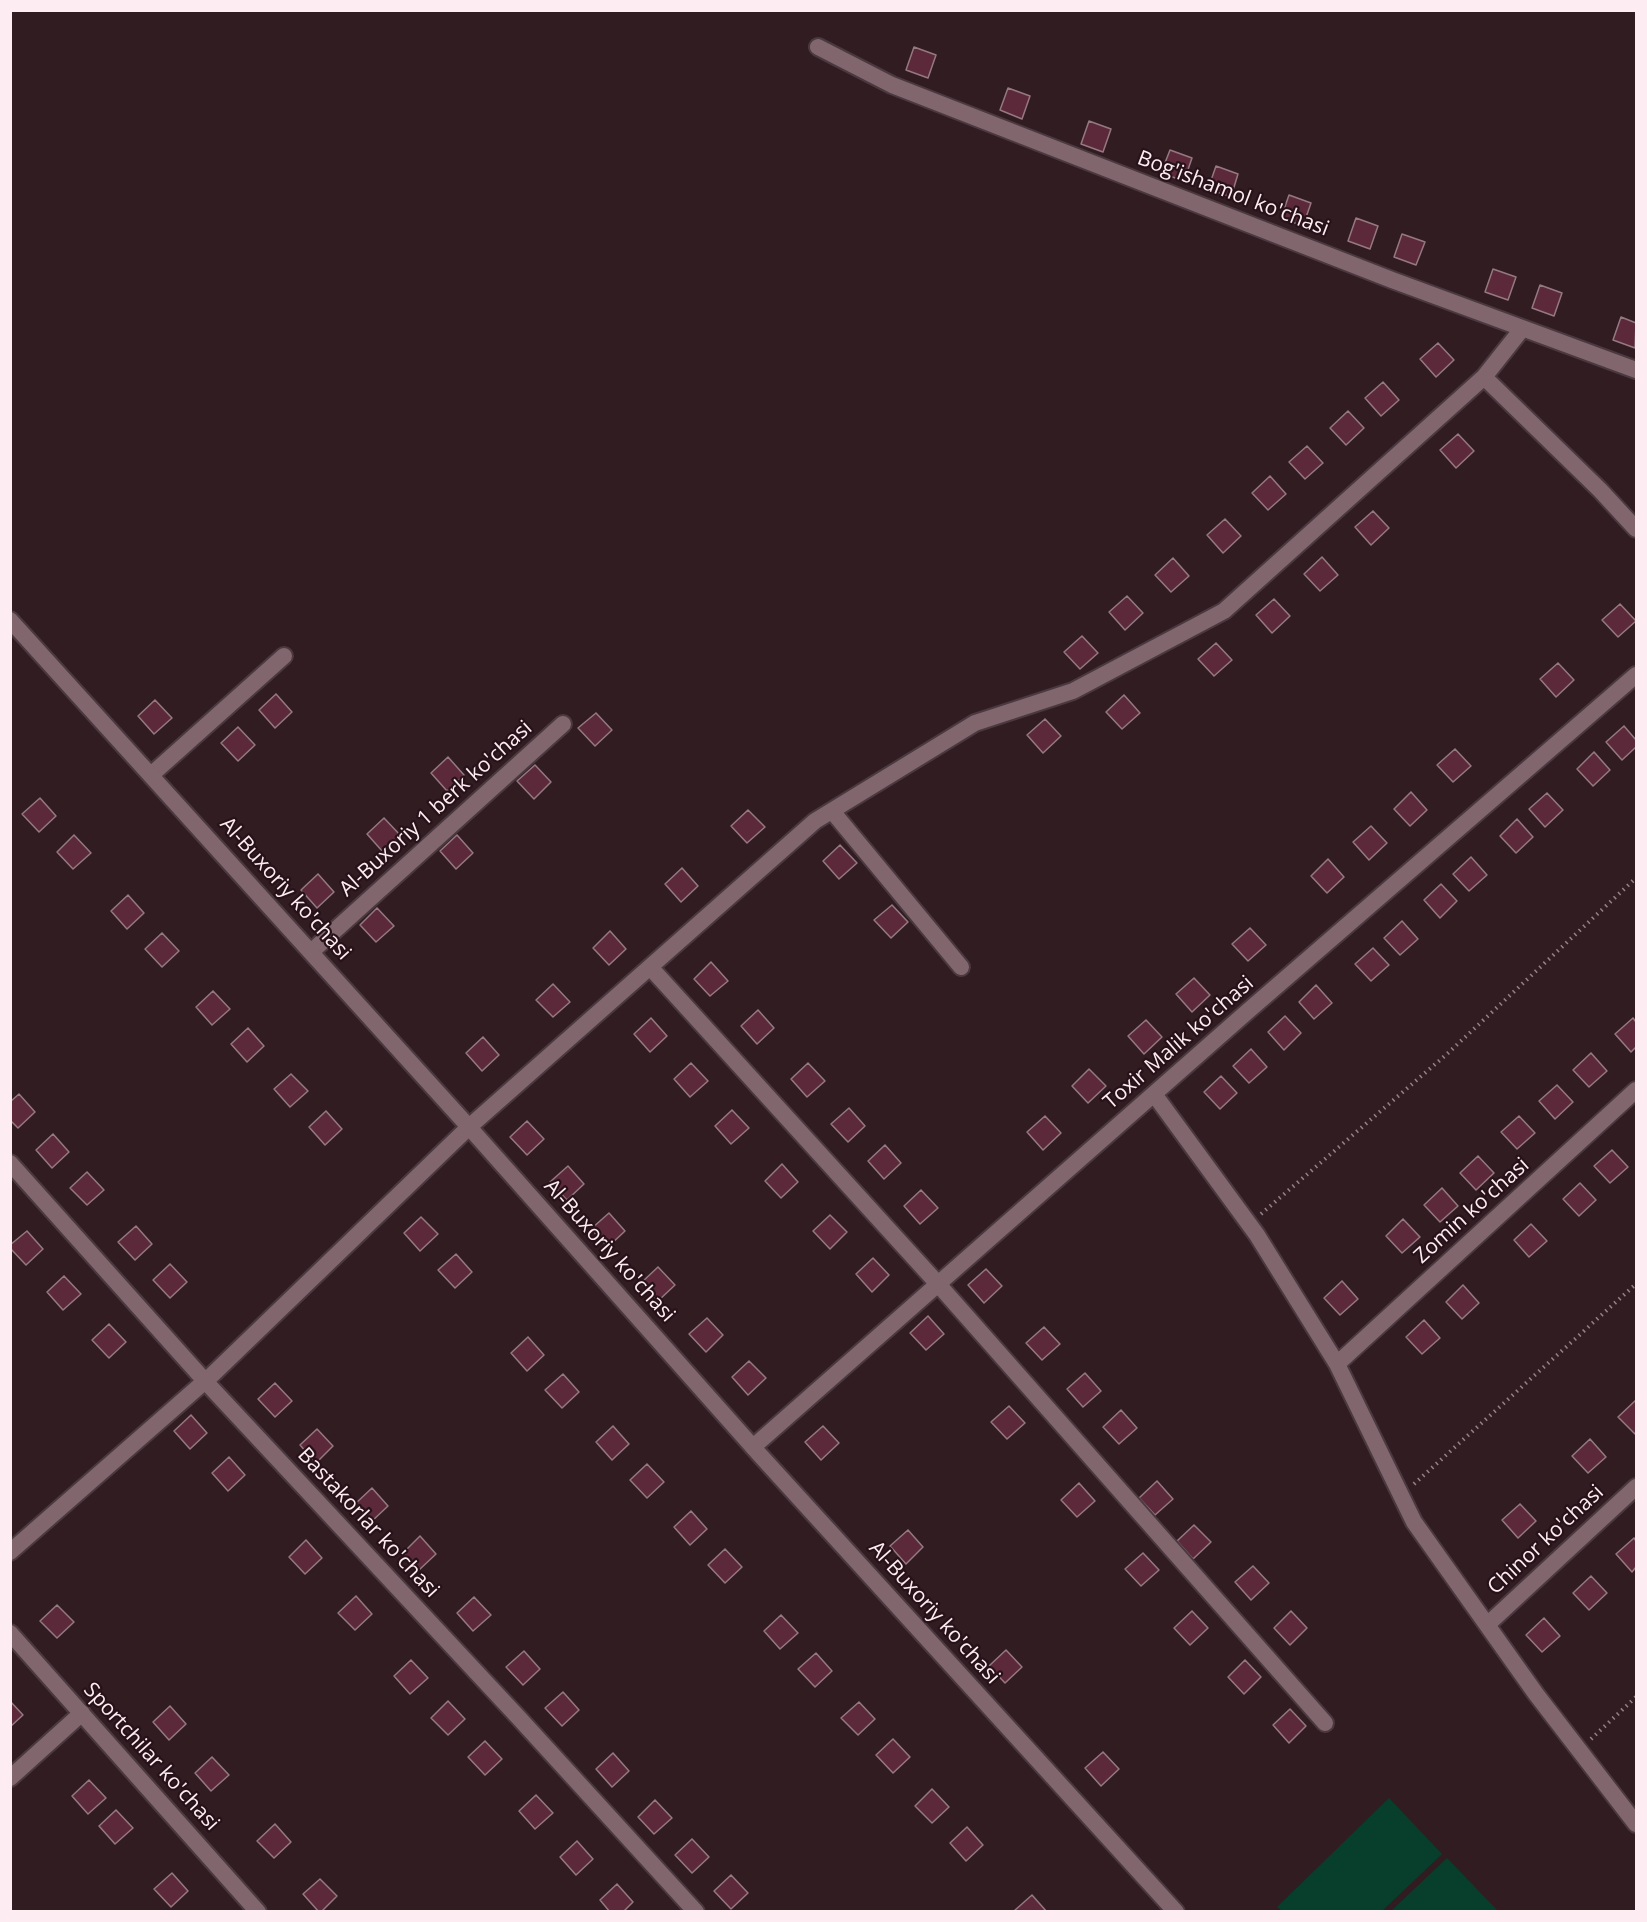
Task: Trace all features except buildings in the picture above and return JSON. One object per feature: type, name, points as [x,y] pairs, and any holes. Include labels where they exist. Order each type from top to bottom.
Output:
[{"type":"street","name":"Bog'ishamol ko'chasi","points":[[818,47],[892,85],[1392,280],[1636,370]]},
{"type":"street","points":[[10,1552],[205,1381],[469,1127],[815,821],[975,723],[1073,691],[1224,611],[1484,377],[1522,328]]},
{"type":"street","points":[[1484,377],[1600,490],[1636,529]]},
{"type":"street","name":"Al-Buxoriy ko'chasi","points":[[10,620],[469,1127],[753,1447],[1176,1911]]},
{"type":"street","points":[[151,775],[284,656]]},
{"type":"street","name":"Toxir Malik ko'chasi","points":[[753,1447],[1154,1094],[1636,675]]},
{"type":"street","name":"Al-Buxoriy 1 berk ko'chasi","points":[[311,952],[563,724]]},
{"type":"street","points":[[832,811],[962,967]]},
{"type":"street","points":[[650,967],[938,1284],[1325,1723]]},
{"type":"street","name":"Zomin ko'chasi","points":[[1337,1364],[1636,1090]]},
{"type":"street","points":[[1154,1094],[1250,1224],[1337,1364],[1414,1521],[1536,1694],[1636,1824]]},
{"type":"street","name":"Bastakorlar ko'chasi","points":[[10,1164],[205,1381],[696,1911]]},
{"type":"street","name":"Chinor ko'chasi","points":[[1487,1625],[1636,1487]]},
{"type":"street","name":"Sportchilar ko'chasi","points":[[10,1633],[258,1911]]},
{"type":"street","points":[[10,1778],[82,1713]]},
{"type":"path","points":[[1250,1224],[1447,1054],[1636,878]]},
{"type":"path","points":[[1401,1496],[1636,1284]]},
{"type":"path","points":[[1579,1750],[1636,1697]]},
{"type":"green space","points":[[1389,1798],[1442,1854],[1382,1911],[1282,1911],[1277,1907]]},
{"type":"green space","points":[[1447,1858],[1498,1911],[1391,1911]]}]
